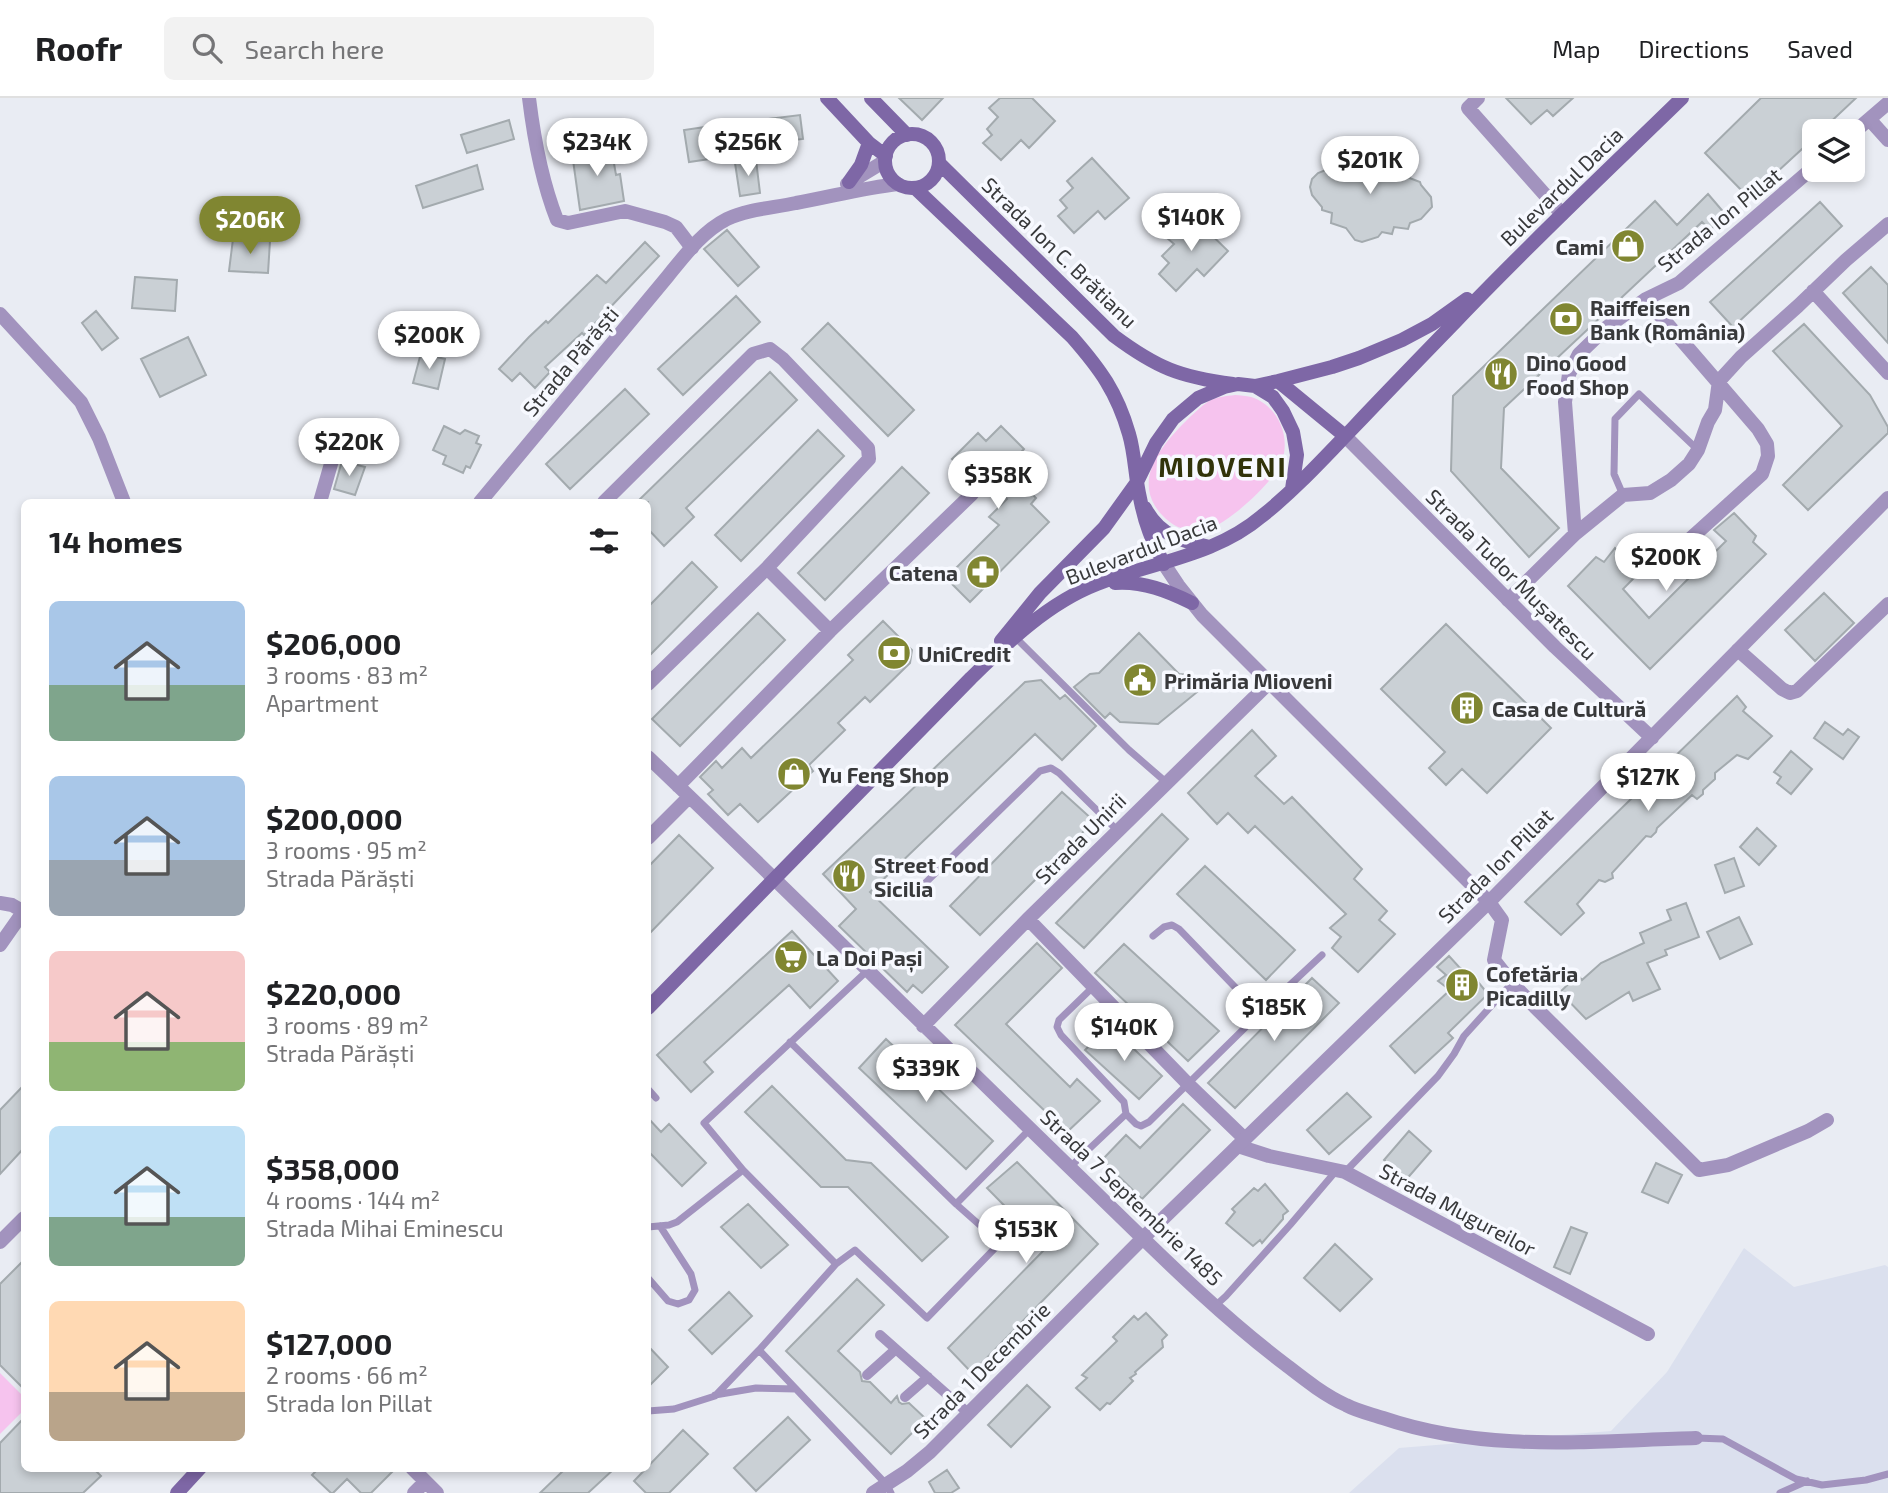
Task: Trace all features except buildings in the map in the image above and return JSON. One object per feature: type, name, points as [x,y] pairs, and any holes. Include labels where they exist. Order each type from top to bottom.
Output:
[{"type":"main road","points":[[827,98],[886,159]]},
{"type":"main road","points":[[871,98],[907,135]]},
{"type":"main road","name":"Bulevardul Dacia","points":[[651,1005],[971,678],[1015,637],[1052,608],[1097,584],[1210,547],[1234,536],[1261,518],[1345,436],[1499,275],[1682,98]]},
{"type":"main road","points":[[907,135],[930,140],[937,149],[940,164],[930,183],[915,188],[898,184],[889,174],[886,159],[888,149],[895,141],[907,135]]},
{"type":"main road","points":[[849,182],[862,165],[869,143]]},
{"type":"main road","name":"Strada Ion C. Brătianu","points":[[940,164],[1114,336],[1164,368],[1186,375],[1238,384]]},
{"type":"main road","points":[[915,188],[1072,337],[1096,364],[1111,389],[1130,435],[1148,533],[1164,564]]},
{"type":"main road","name":"Bulevardul Dacia","points":[[971,678],[1040,593],[1104,528],[1137,482],[1156,443],[1173,419],[1198,398],[1224,387],[1238,384],[1255,386],[1332,367],[1402,340],[1432,324],[1499,275]]},
{"type":"main road","points":[[1278,381],[1345,436]]},
{"type":"main road","points":[[1255,386],[1273,397],[1293,432],[1297,455],[1291,491]]},
{"type":"main road","points":[[1140,497],[1148,513],[1162,530],[1178,540],[1210,547]]},
{"type":"main road","points":[[1097,584],[1146,585],[1192,603]]},
{"type":"main road","points":[[177,1493],[196,1472]]},
{"type":"street","points":[[529,98],[549,201],[557,220],[568,223],[625,211],[676,227],[692,248]]},
{"type":"street","points":[[1478,98],[1468,108],[1562,214]]},
{"type":"street","points":[[1865,124],[1888,103]]},
{"type":"street","points":[[1870,120],[1888,140]]},
{"type":"street","points":[[836,195],[849,182],[886,159]]},
{"type":"street","name":"Strada Ion Pillat","points":[[1575,534],[1565,402],[1569,374],[1579,354],[1606,328],[1646,299],[1679,283],[1802,177]]},
{"type":"street","name":"Strada Părăști","points":[[483,499],[692,248],[710,230],[727,219],[746,212],[898,184]]},
{"type":"street","points":[[1507,600],[1575,534],[1623,495],[1650,493],[1689,464],[1715,410],[1719,381],[1741,357],[1888,224]]},
{"type":"street","points":[[1813,291],[1888,373]]},
{"type":"street","name":"Strada Ion Pillat","points":[[1646,299],[1719,381],[1767,444],[1768,456],[1762,474],[1669,558]]},
{"type":"street","points":[[0,314],[81,402],[99,438],[123,499]]},
{"type":"street","points":[[607,499],[753,354],[769,349],[783,359],[868,448],[869,459],[767,568],[651,681]]},
{"type":"street","name":"Strada Tudor Mușatescu","points":[[1345,436],[1507,600],[1652,737]]},
{"type":"street","points":[[321,499],[335,450]]},
{"type":"street","points":[[678,786],[830,631],[972,494]]},
{"type":"street","name":"Strada Ion Pillat","points":[[1143,1238],[1489,902],[1888,498]]},
{"type":"street","points":[[1164,564],[1192,603],[1489,902],[1502,920],[1494,960],[1511,983],[1699,1170],[1728,1166],[1827,1120]]},
{"type":"street","points":[[767,568],[830,631]]},
{"type":"street","points":[[1738,650],[1782,689],[1797,691],[1888,604]]},
{"type":"street","name":"Strada Unirii","points":[[923,1026],[1269,683]]},
{"type":"street","name":"Strada 7 Septembrie 1485","points":[[651,760],[923,1026],[1246,1335],[1346,1406],[1412,1428],[1476,1440],[1533,1443],[1696,1438]]},
{"type":"street","points":[[651,835],[689,797]]},
{"type":"street","points":[[0,904],[12,905],[19,909],[21,915],[0,945]]},
{"type":"street","points":[[1028,919],[1242,1142]]},
{"type":"street","name":"Strada Mugureilor","points":[[1242,1142],[1269,1156],[1340,1171],[1648,1334]]},
{"type":"street","points":[[0,1242],[21,1221]]},
{"type":"street","name":"Strada 1 Decembrie","points":[[873,1493],[889,1489],[930,1452],[1143,1238]]},
{"type":"street","points":[[880,1335],[968,1413]]},
{"type":"street","points":[[867,1375],[896,1349]]},
{"type":"street","points":[[905,1397],[929,1377]]},
{"type":"street","points":[[416,1472],[436,1493]]},
{"type":"street","points":[[414,1493],[425,1482]]},
{"type":"lane","points":[[1623,495],[1615,474],[1615,418],[1639,394],[1698,450]]},
{"type":"lane","points":[[1015,637],[1129,750],[1167,783]]},
{"type":"lane","points":[[916,892],[1040,771],[1051,768],[1059,773],[1118,831]]},
{"type":"lane","points":[[1153,936],[1164,927],[1172,925],[1179,929],[1260,1013]]},
{"type":"lane","points":[[1094,986],[1059,1020],[1057,1027],[1061,1035],[1124,1102],[1126,1114],[1141,1126],[1149,1122],[1321,955]]},
{"type":"lane","points":[[835,1264],[743,1170],[704,1124],[867,971]]},
{"type":"lane","points":[[1215,1306],[1340,1171],[1438,1076],[1464,1036],[1511,983]]},
{"type":"lane","points":[[715,1396],[835,1264],[855,1250],[927,1318],[1000,1243],[956,1204],[790,1042]]},
{"type":"lane","points":[[651,1092],[656,1098]]},
{"type":"lane","points":[[1070,1168],[1126,1114]]},
{"type":"lane","points":[[956,1204],[1030,1129]]},
{"type":"lane","points":[[651,1227],[677,1222],[743,1170]]},
{"type":"lane","points":[[651,1281],[668,1301],[678,1304],[689,1300],[695,1290],[691,1274],[660,1226]]},
{"type":"lane","points":[[759,1350],[889,1489]]},
{"type":"lane","points":[[651,1411],[674,1409],[715,1396],[756,1388],[796,1389]]},
{"type":"lane","points":[[1696,1438],[1723,1439],[1796,1479],[1822,1485],[1888,1475]]},
{"type":"lane","points":[[1780,1493],[1807,1481]]},
{"type":"shaded area","points":[[1235,395],[1260,401],[1275,414],[1285,441],[1282,461],[1269,481],[1233,515],[1209,530],[1199,532],[1178,527],[1160,512],[1150,494],[1149,483],[1155,460],[1169,440],[1202,406],[1215,399]]},
{"type":"shaded area","points":[[1744,1248],[1794,1287],[1885,1265],[1888,1267],[1888,1493],[1349,1493],[1399,1448],[1611,1431],[1667,1372]]},
{"type":"shaded area","points":[[0,1373],[21,1394],[21,1413],[0,1434]]},
{"type":"place","name":"Cami","points":[[1628,246]]},
{"type":"place","name":"Raiffeisen Bank (România)","points":[[1566,319]]},
{"type":"place","name":"Dino Good Food Shop","points":[[1501,374]]},
{"type":"place","name":"Catena","points":[[983,572]]},
{"type":"place","name":"UniCredit","points":[[894,653]]},
{"type":"place","name":"Primăria Mioveni","points":[[1140,680]]},
{"type":"place","name":"Casa de Cultură","points":[[1467,708]]},
{"type":"place","name":"Yu Feng Shop","points":[[794,774]]},
{"type":"place","name":"Street Food Sicilia","points":[[849,876]]},
{"type":"place","name":"La Doi Pași","points":[[791,957]]},
{"type":"place","name":"Cofetăria Picadilly","points":[[1462,985]]},
{"type":"district","name":"MIOVENI","points":[[1223,466]]}]
